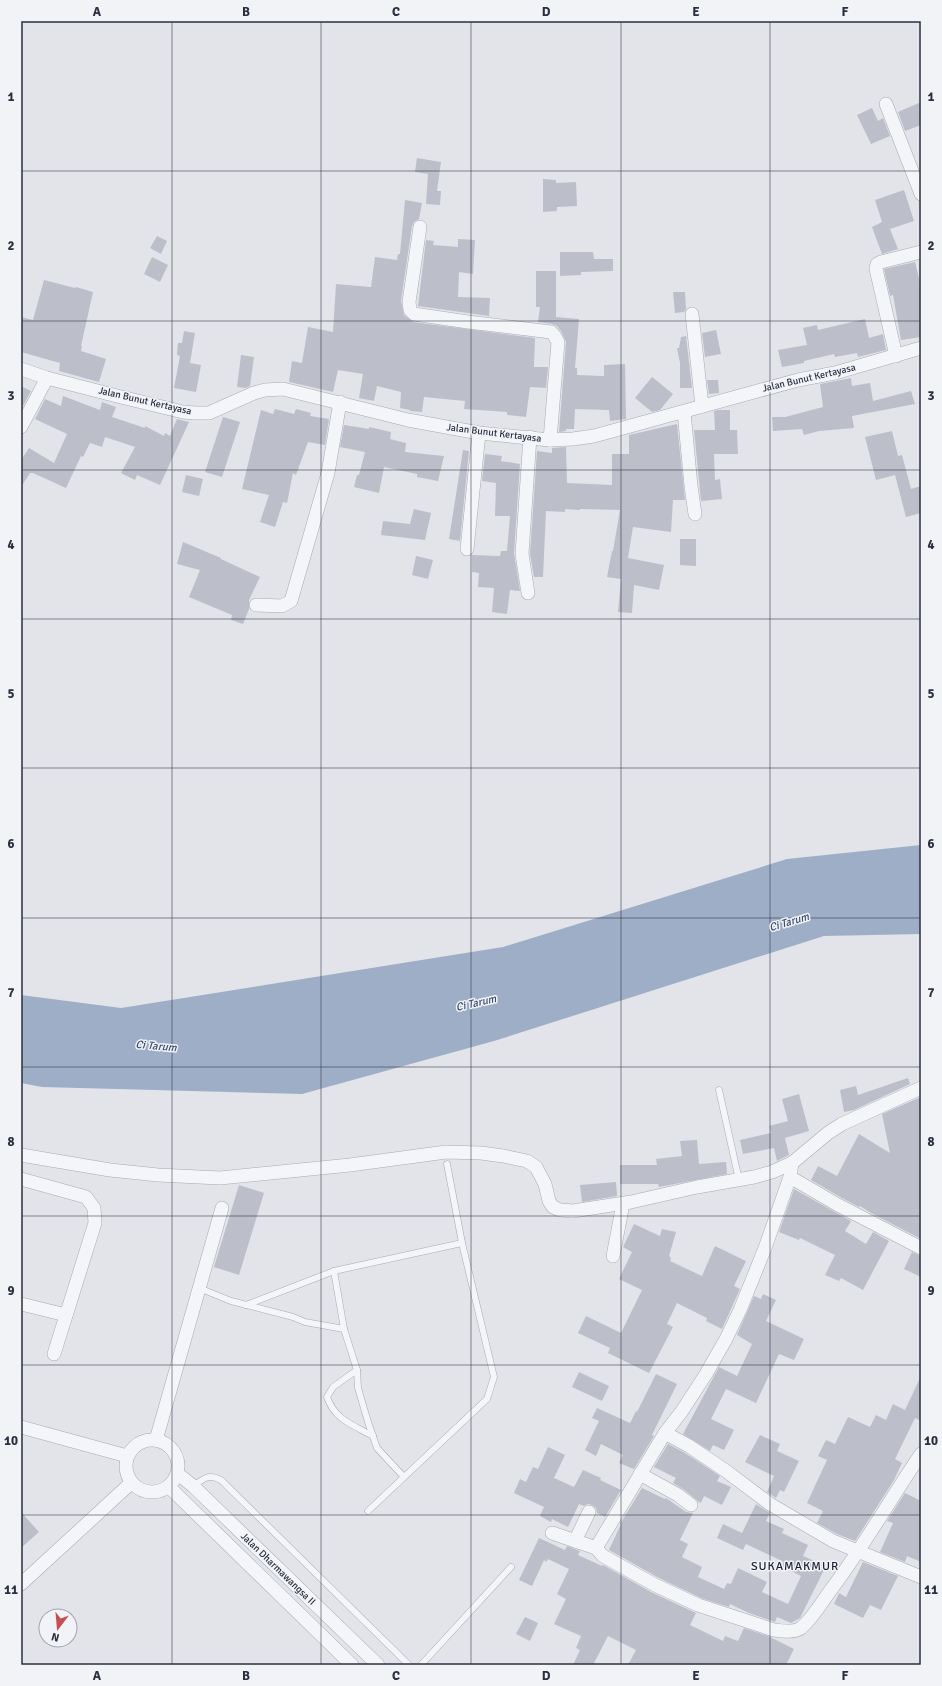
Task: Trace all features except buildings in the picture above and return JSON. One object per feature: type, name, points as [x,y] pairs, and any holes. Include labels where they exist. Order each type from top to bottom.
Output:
[{"type":"street","points":[[886,104],[921,194]]},
{"type":"street","points":[[420,227],[410,290],[410,310],[414,314],[551,332],[554,335],[558,342],[550,440]]},
{"type":"street","points":[[896,356],[876,269],[877,264],[921,252]]},
{"type":"street","points":[[692,314],[702,406]]},
{"type":"street","name":"Jalan Bunut Kertayasa","points":[[21,369],[47,378],[183,412],[209,413],[254,393],[265,390],[283,389],[408,420],[479,433],[550,440],[594,436],[798,380],[835,373],[921,348]]},
{"type":"street","points":[[21,428],[47,378]]},
{"type":"street","points":[[256,605],[282,606],[291,601],[328,473],[340,402]]},
{"type":"street","points":[[684,412],[695,514]]},
{"type":"street","points":[[467,549],[479,433]]},
{"type":"street","points":[[528,593],[522,554],[530,437]]},
{"type":"street","points":[[21,1156],[117,1171],[158,1175],[220,1178],[350,1165],[446,1152],[503,1156],[528,1161],[536,1167],[545,1184],[549,1200],[553,1206],[560,1210],[573,1211],[624,1204],[772,1172],[792,1163],[828,1132],[842,1124],[921,1088]]},
{"type":"street","points":[[596,1548],[664,1433],[682,1411],[706,1374],[740,1310],[765,1248],[790,1177],[792,1163]]},
{"type":"street","points":[[790,1177],[838,1205],[921,1248]]},
{"type":"street","points":[[21,1178],[86,1197],[94,1208],[95,1222],[54,1354]]},
{"type":"street","points":[[612,1256],[624,1204]]},
{"type":"street","points":[[156,1440],[222,1208]]},
{"type":"street","points":[[21,1304],[66,1315]]},
{"type":"street","points":[[21,1427],[127,1456]]},
{"type":"street","points":[[664,1433],[689,1446],[726,1471],[770,1504],[833,1541],[921,1577]]},
{"type":"street","points":[[156,1440],[168,1445],[178,1458],[178,1474],[169,1487],[156,1492],[143,1491],[132,1483],[127,1475],[125,1466],[127,1456],[134,1446],[144,1441],[156,1440]]},
{"type":"street","points":[[552,1533],[596,1548],[603,1556],[610,1560],[655,1585],[698,1605],[784,1632],[800,1628],[816,1609],[859,1551],[894,1494],[921,1454]]},
{"type":"street","name":"Jalan Dharmawangsa II","points":[[178,1474],[193,1486],[378,1665]]},
{"type":"street","points":[[640,1474],[678,1495],[691,1505]]},
{"type":"street","points":[[21,1584],[132,1483]]},
{"type":"street","name":"Jalan Dharmawangsa II","points":[[169,1487],[352,1665]]},
{"type":"street","points":[[575,1541],[589,1512]]},
{"type":"lane","points":[[719,1090],[739,1180]]},
{"type":"lane","points":[[368,1511],[403,1476],[487,1398],[494,1377],[462,1242],[447,1164]]},
{"type":"lane","points":[[246,1305],[334,1271],[462,1242]]},
{"type":"lane","points":[[334,1271],[344,1329],[357,1370],[358,1388],[377,1448],[403,1476]]},
{"type":"lane","points":[[199,1288],[231,1301],[305,1322],[344,1329]]},
{"type":"lane","points":[[357,1370],[333,1387],[327,1397],[330,1405],[339,1417],[373,1436]]},
{"type":"lane","points":[[193,1486],[209,1476],[214,1476],[221,1480],[409,1665]]},
{"type":"lane","points":[[422,1665],[511,1567]]},
{"type":"water","name":"Ci Tarum","points":[[921,845],[921,934],[824,936],[494,1041],[302,1094],[42,1087],[21,1083],[21,995],[121,1008],[503,947],[787,859]]},
{"type":"district","name":"SUKAMAKMUR","points":[[795,1566]]}]
